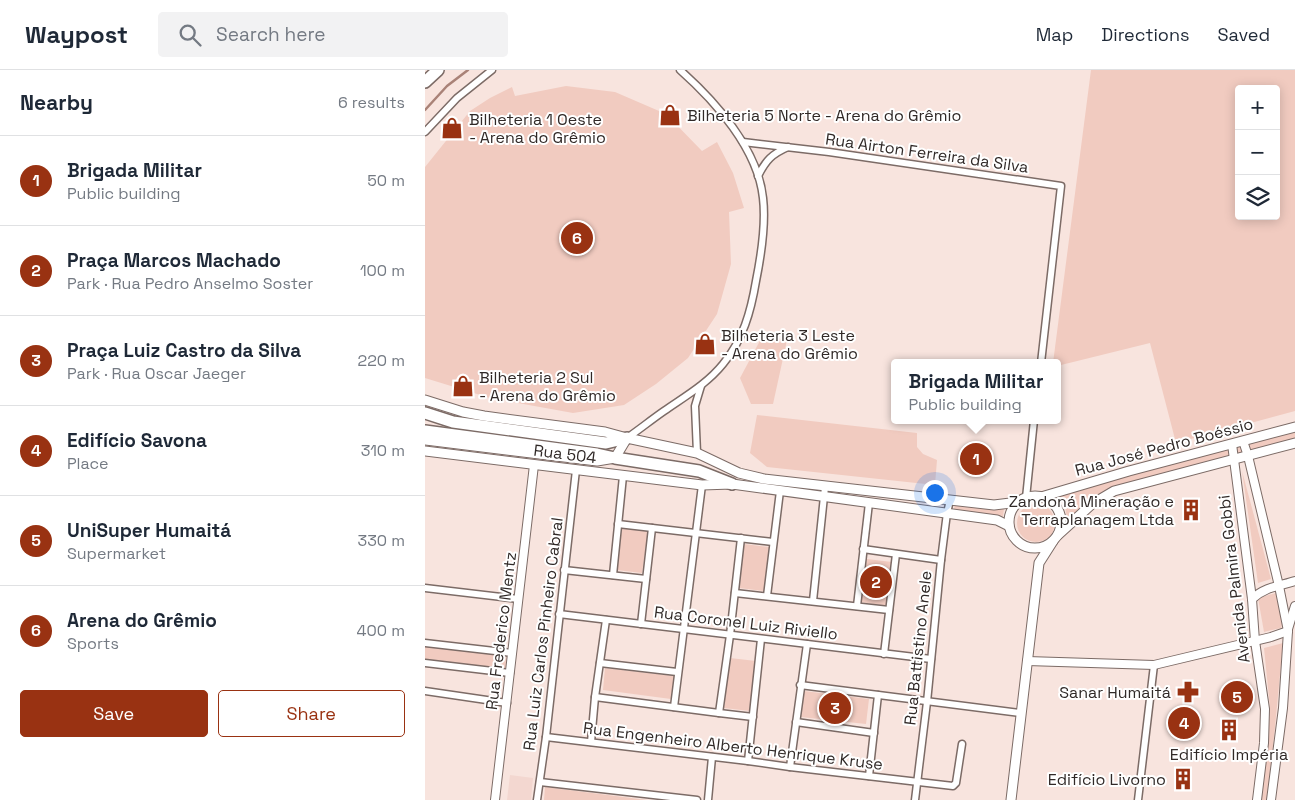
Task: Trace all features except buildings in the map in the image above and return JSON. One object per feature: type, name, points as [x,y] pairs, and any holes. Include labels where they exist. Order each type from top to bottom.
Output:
[{"type":"highway","points":[[425,82],[438,70]]},
{"type":"highway","points":[[425,412],[453,422],[607,443],[627,438]]},
{"type":"highway","points":[[425,431],[597,454],[699,471],[732,484]]},
{"type":"main road","points":[[425,400],[463,412],[605,432],[697,453],[739,473],[764,479],[994,505],[1033,496],[1041,496],[1048,499],[1055,504],[1059,511],[1061,527],[1039,563],[1011,800]]},
{"type":"main road","name":"Rua José Pedro Boéssio","points":[[1041,496],[1295,428]]},
{"type":"main road","points":[[425,440],[597,461],[615,458],[627,438]]},
{"type":"main road","name":"Rua José Pedro Boéssio","points":[[1056,538],[1093,504],[1114,491],[1295,443]]},
{"type":"main road","name":"Rua 504","points":[[425,452],[702,486],[732,484],[997,520],[1009,526]]},
{"type":"main road","points":[[534,465],[553,456]]},
{"type":"main road","points":[[763,489],[764,479]]},
{"type":"main road","points":[[922,510],[923,498]]},
{"type":"main road","points":[[1022,500],[1013,508],[1010,514],[1009,526],[1015,539],[1022,545],[1040,548],[1056,538]]},
{"type":"main road","points":[[1031,548],[1039,563]]},
{"type":"street","points":[[425,132],[457,98],[492,70]]},
{"type":"street","points":[[627,438],[701,386],[723,364],[743,333],[752,304],[758,274],[764,222],[763,197],[750,155],[743,142],[718,109],[694,82],[680,70]]},
{"type":"street","name":"Rua Airton Ferreira da Silva","points":[[743,142],[1061,186],[1041,359]]},
{"type":"street","points":[[758,176],[767,161],[775,153],[790,147]]},
{"type":"street","points":[[697,453],[695,406],[701,386]]},
{"type":"street","points":[[1022,500],[1033,424]]},
{"type":"street","name":"Avenida Palmira Gobbi","points":[[1243,441],[1249,456],[1288,631],[1283,708],[1271,800]]},
{"type":"street","name":"Avenida Palmira Gobbi","points":[[1231,444],[1265,709],[1257,800]]},
{"type":"street","name":"Rua Frederico Mentz","points":[[495,800],[534,465]]},
{"type":"street","name":"Rua Luiz Carlos Pinheiro Cabral","points":[[537,800],[546,737],[576,470]]},
{"type":"street","points":[[613,575],[623,476]]},
{"type":"street","points":[[674,707],[702,486]]},
{"type":"street","points":[[813,601],[825,487]]},
{"type":"street","points":[[767,596],[781,491]]},
{"type":"street","name":"Rua Battistino Anele","points":[[915,800],[941,560],[950,500]]},
{"type":"street","points":[[857,606],[869,503]]},
{"type":"street","points":[[618,524],[773,542]]},
{"type":"street","points":[[641,624],[653,528]]},
{"type":"street","points":[[719,714],[741,538]]},
{"type":"street","points":[[863,549],[941,560]]},
{"type":"street","points":[[884,654],[896,554]]},
{"type":"street","points":[[564,570],[646,579]]},
{"type":"street","points":[[1252,599],[1266,589],[1295,581]]},
{"type":"street","points":[[425,588],[519,599]]},
{"type":"street","points":[[735,593],[889,610]]},
{"type":"street","points":[[1027,661],[1154,665],[1271,638],[1288,631],[1295,606]]},
{"type":"street","name":"Rua Coronel Luiz Riviello","points":[[559,614],[931,660]]},
{"type":"street","points":[[591,742],[595,697],[607,620]]},
{"type":"street","points":[[748,761],[761,639]]},
{"type":"street","points":[[425,643],[512,653]]},
{"type":"street","points":[[790,767],[807,644]]},
{"type":"street","points":[[425,663],[510,673]]},
{"type":"street","points":[[600,663],[677,672]]},
{"type":"street","points":[[1138,800],[1154,665]]},
{"type":"street","points":[[800,685],[1020,713]]},
{"type":"street","points":[[425,691],[507,703]]},
{"type":"street","points":[[869,776],[878,695]]},
{"type":"street","points":[[595,697],[753,717]]},
{"type":"street","points":[[796,722],[874,732]]},
{"type":"street","name":"Rua Engenheiro Alberto Henrique Kruse","points":[[546,737],[953,786],[955,785],[962,744]]},
{"type":"street","points":[[708,800],[713,757]]},
{"type":"street","points":[[540,782],[665,798],[697,800]]},
{"type":"shaded area","points":[[1091,70],[1295,70],[1295,411],[1176,443],[1150,343],[1061,365],[1061,359],[1054,359]]},
{"type":"shaded area","points":[[566,86],[615,92],[666,114],[702,151],[717,142],[733,173],[744,208],[729,212],[731,264],[717,314],[688,358],[656,384],[624,405],[573,413],[490,398],[425,378],[425,167],[470,111],[490,98],[512,87],[515,96]]},
{"type":"shaded area","points":[[763,335],[787,340],[773,404],[751,404],[740,378]]},
{"type":"shaded area","points":[[757,415],[917,433],[917,447],[923,454],[937,460],[935,485],[767,467],[750,453]]},
{"type":"shaded area","points":[[1295,431],[1295,439],[1108,489],[1090,499],[1067,520],[1065,505],[1055,494]]},
{"type":"shaded area","points":[[1242,471],[1271,579],[1258,583]]},
{"type":"shaded area","points":[[955,503],[1004,509],[1003,516],[954,509]]},
{"type":"shaded area","points":[[1036,504],[1050,509],[1055,523],[1050,537],[1036,542],[1022,537],[1017,523],[1022,509]]},
{"type":"shaded area","points":[[622,527],[648,530],[642,573],[617,570]]},
{"type":"shaded area","points":[[744,544],[769,547],[764,591],[739,588]]},
{"type":"shaded area","points":[[867,559],[892,562],[886,606],[861,602]]},
{"type":"shaded area","points":[[1276,593],[1283,622],[1281,628],[1264,632],[1258,598]]},
{"type":"shaded area","points":[[1283,643],[1267,800],[1261,800],[1270,708],[1264,648]]},
{"type":"shaded area","points":[[425,645],[509,654],[507,671],[425,662]]},
{"type":"shaded area","points":[[730,658],[756,661],[750,711],[724,708]]},
{"type":"shaded area","points":[[605,668],[674,676],[671,699],[603,690]]},
{"type":"shaded area","points":[[804,691],[869,699],[866,724],[801,717]]},
{"type":"shaded area","points":[[510,775],[533,778],[531,800],[507,800]]},
{"type":"shaded area","points":[[545,787],[647,800],[544,800]]},
{"type":"waterway","points":[[425,110],[447,86],[468,70]]},
{"type":"place","name":"Bilheteria 5 Norte - Arena do Grêmio","points":[[670,115]]},
{"type":"place","name":"Bilheteria 1 Oeste - Arena do Grêmio","points":[[452,128]]},
{"type":"place","name":"Arena do Grêmio","points":[[577,238]]},
{"type":"place","name":"Bilheteria 3 Leste - Arena do Grêmio","points":[[705,344]]},
{"type":"place","name":"Bilheteria 2 Sul - Arena do Grêmio","points":[[463,386]]},
{"type":"place","name":"Brigada Militar","points":[[976,459]]},
{"type":"place","name":"Zandoná Mineração e Terraplanagem Ltda","points":[[1191,510]]},
{"type":"place","name":"Praça Marcos Machado","points":[[876,582]]},
{"type":"place","name":"Sanar Humaitá","points":[[1188,692]]},
{"type":"place","name":"UniSuper Humaitá","points":[[1237,697]]},
{"type":"place","name":"Praça Luiz Castro da Silva","points":[[835,708]]},
{"type":"place","name":"Edifício Savona","points":[[1184,723]]},
{"type":"place","name":"Edifício Impéria","points":[[1229,730]]},
{"type":"place","name":"Edifício Livorno","points":[[1183,779]]}]
